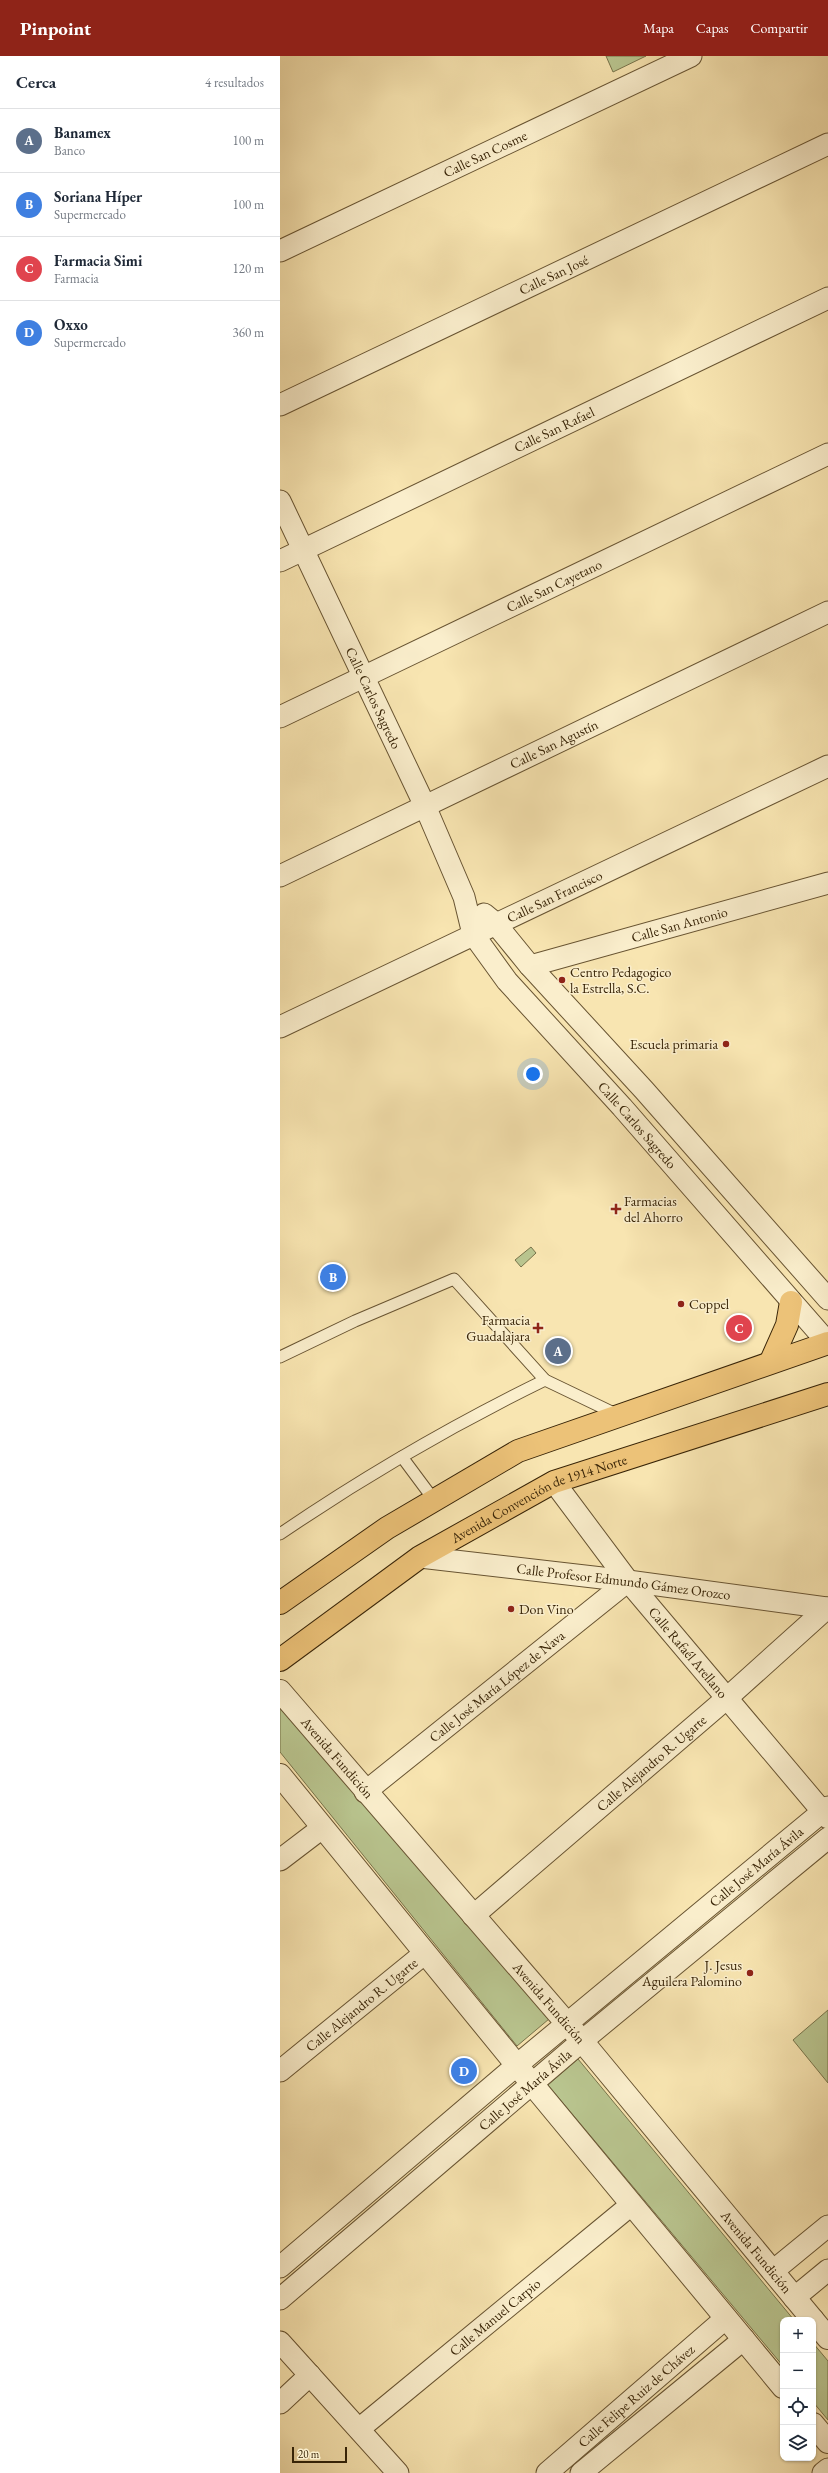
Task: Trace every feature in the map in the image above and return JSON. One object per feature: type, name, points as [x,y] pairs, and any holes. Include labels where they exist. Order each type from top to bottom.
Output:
[{"type":"main road","points":[[771,1361],[786,1330],[792,1302]]},
{"type":"main road","points":[[280,1603],[387,1528],[518,1451],[771,1361],[828,1343]]},
{"type":"main road","name":"Avenida Convención de 1914 Norte","points":[[280,1660],[420,1557],[554,1482],[828,1394]]},
{"type":"street","name":"Calle San Cosme","points":[[280,251],[691,56]]},
{"type":"street","name":"Calle San José","points":[[280,405],[828,144]]},
{"type":"street","name":"Calle San Rafael","points":[[280,561],[828,298]]},
{"type":"street","name":"Calle San Cayetano","points":[[280,717],[828,454]]},
{"type":"street","name":"Calle Carlos Sagredo","points":[[280,501],[425,806],[464,897],[473,934],[507,981],[622,1107],[828,1343]]},
{"type":"street","name":"Calle San Agustín","points":[[280,876],[828,612]]},
{"type":"street","name":"Calle San Francisco","points":[[280,1027],[495,923],[828,766]]},
{"type":"street","name":"Calle San Antonio","points":[[530,966],[828,884]]},
{"type":"street","name":"Calle Carlos Sagredo","points":[[464,897],[495,923],[530,966],[644,1090],[828,1299]]},
{"type":"street","points":[[622,1107],[644,1090]]},
{"type":"street","name":"Calle Rafaél Arellano","points":[[554,1482],[628,1581],[826,1812]]},
{"type":"street","name":"Calle Profesor Edmundo Gámez Orozco","points":[[420,1557],[628,1581],[827,1608]]},
{"type":"street","name":"Calle José María López de Nava","points":[[365,1792],[628,1581]]},
{"type":"street","name":"Calle Alejandro R. Ugarte","points":[[473,1916],[727,1698],[827,1608]]},
{"type":"street","name":"Avenida Fundición","points":[[280,1691],[365,1792],[582,2041],[810,2317]]},
{"type":"street","points":[[280,1775],[631,2205],[780,2383]]},
{"type":"street","name":"Calle José María Ávila","points":[[280,2267],[517,2065],[826,1812]]},
{"type":"street","points":[[280,1860],[322,1828]]},
{"type":"street","name":"Calle José María Ávila","points":[[280,2299],[533,2085],[582,2041],[828,1838]]},
{"type":"street","name":"Calle Alejandro R. Ugarte","points":[[280,2071],[425,1953]]},
{"type":"street","name":"Calle Manuel Carpio","points":[[358,2429],[631,2205]]},
{"type":"street","points":[[773,2272],[828,2226]]},
{"type":"street","points":[[794,2298],[828,2270]]},
{"type":"street","name":"Calle Felipe Ruiz de Chávez","points":[[547,2473],[726,2318]]},
{"type":"street","name":"Avenida Fundición","points":[[816,2324],[828,2338]]},
{"type":"street","name":"Calle Felipe Ruiz de Chávez","points":[[581,2473],[744,2340]]},
{"type":"street","points":[[280,2342],[398,2473]]},
{"type":"street","points":[[280,2403],[310,2375]]},
{"type":"street","points":[[814,2425],[828,2442]]},
{"type":"street","points":[[823,2473],[828,2468]]},
{"type":"lane","points":[[280,1357],[355,1322],[454,1279],[545,1380],[619,1415]]},
{"type":"lane","points":[[280,1534],[356,1483],[496,1404],[545,1380]]},
{"type":"lane","points":[[402,1457],[434,1500]]},
{"type":"green space","points":[[606,56],[646,56],[613,72]]},
{"type":"green space","points":[[531,1247],[536,1253],[521,1267],[515,1260]]},
{"type":"green space","points":[[280,1697],[549,2019],[517,2046],[280,1752]]},
{"type":"green space","points":[[828,2010],[828,2083],[793,2040]]},
{"type":"green space","points":[[578,2059],[792,2317],[780,2317],[780,2362],[548,2085]]},
{"type":"green space","points":[[816,2347],[828,2361],[828,2420],[816,2406]]},
{"type":"place","name":"Centro Pedagogico la Estrella, S.C.","points":[[562,980]]},
{"type":"place","name":"Escuela primaria","points":[[726,1044]]},
{"type":"place","name":"Farmacias del Ahorro","points":[[616,1209]]},
{"type":"place","name":"Soriana Híper","points":[[333,1277]]},
{"type":"place","name":"Coppel","points":[[681,1304]]},
{"type":"place","name":"Farmacia Guadalajara","points":[[538,1328]]},
{"type":"place","name":"Farmacia Simi","points":[[739,1328]]},
{"type":"place","name":"Banamex","points":[[558,1351]]},
{"type":"place","name":"Don Vino","points":[[511,1609]]},
{"type":"place","name":"J. Jesus Aguilera Palomino","points":[[750,1973]]},
{"type":"place","name":"Oxxo","points":[[464,2071]]}]
